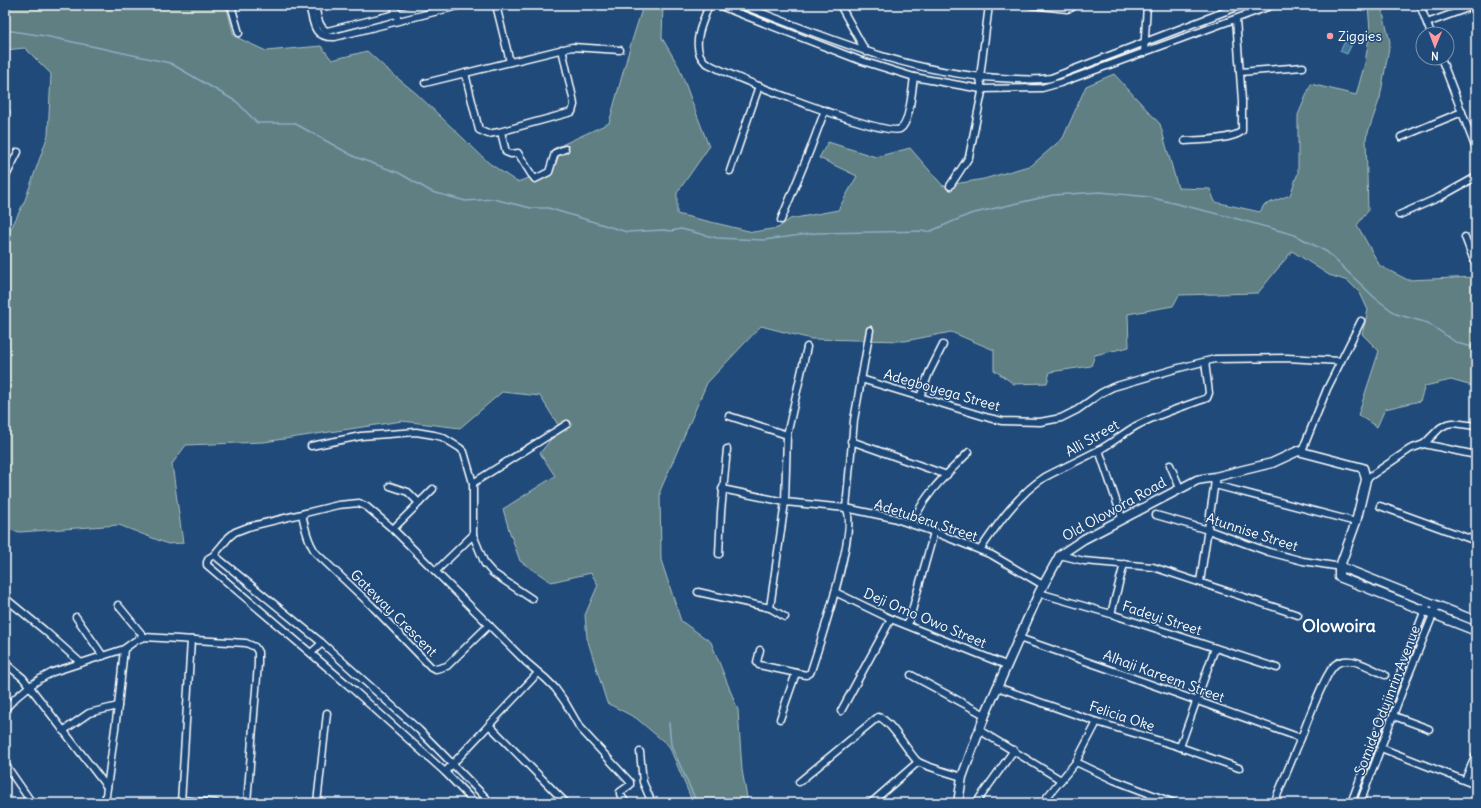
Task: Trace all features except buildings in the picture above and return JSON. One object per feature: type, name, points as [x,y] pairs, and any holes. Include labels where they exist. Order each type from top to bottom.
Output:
[{"type":"street","points":[[231,5],[239,33]]},
{"type":"street","points":[[309,5],[316,30],[324,32],[432,5]]},
{"type":"street","points":[[315,5],[319,22],[325,37],[335,37],[462,5]]},
{"type":"street","points":[[394,5],[398,20]]},
{"type":"street","points":[[496,5],[510,62]]},
{"type":"street","points":[[709,5],[698,41],[700,56],[704,61],[718,69],[759,86],[825,110],[857,121],[891,130],[897,130],[905,125],[914,77]]},
{"type":"street","points":[[718,5],[865,62],[914,77],[981,89],[1042,88],[1060,83],[1236,20],[1273,5]]},
{"type":"street","points":[[741,5],[866,52],[914,66],[980,77],[1038,80],[1051,78],[1242,5]]},
{"type":"street","points":[[840,5],[866,52],[865,62]]},
{"type":"street","points":[[950,186],[969,156],[982,92],[980,77],[989,5]]},
{"type":"street","points":[[1031,5],[1067,9],[1074,5]]},
{"type":"street","points":[[1144,53],[1147,5]]},
{"type":"street","points":[[1420,5],[1427,24],[1476,5]]},
{"type":"street","points":[[1185,141],[1228,137],[1236,135],[1242,131],[1236,20]]},
{"type":"street","points":[[425,83],[562,49],[580,47],[620,50]]},
{"type":"street","points":[[465,73],[479,130],[488,134],[500,132],[572,112],[574,105],[573,98],[562,49]]},
{"type":"street","points":[[1444,66],[1476,148]]},
{"type":"street","points":[[1240,72],[1302,67]]},
{"type":"street","points":[[730,171],[759,86]]},
{"type":"street","points":[[781,220],[825,110]]},
{"type":"street","points":[[1401,137],[1462,112]]},
{"type":"street","points":[[500,132],[506,152],[513,154],[518,153],[535,179],[549,172],[555,153],[565,149]]},
{"type":"street","points":[[5,178],[18,152]]},
{"type":"street","points":[[1399,215],[1476,177]]},
{"type":"street","points":[[1465,237],[1476,266]]},
{"type":"street","points":[[1361,321],[1327,389],[1302,451],[1363,468],[1366,479],[1356,522],[1340,567],[1339,577],[1476,631]]},
{"type":"street","points":[[760,650],[757,662],[759,665],[806,675],[810,673],[835,592],[844,554],[849,514],[846,508],[851,441],[870,330]]},
{"type":"street","points":[[920,397],[929,373],[943,345]]},
{"type":"street","points":[[770,608],[785,502],[787,434],[807,347]]},
{"type":"street","name":"Adegboyega Street","points":[[861,379],[989,418],[1002,421],[1040,422],[1061,418],[1077,410],[1101,393],[1113,387],[1205,362],[1226,358],[1340,361]]},
{"type":"street","name":"Alli Street","points":[[980,550],[996,525],[1006,513],[1037,483],[1099,450],[1135,426],[1207,398],[1209,393],[1205,362]]},
{"type":"street","points":[[729,416],[787,434]]},
{"type":"street","points":[[1366,479],[1410,449],[1424,444],[1440,428],[1447,424],[1453,423],[1476,426]]},
{"type":"street","points":[[472,483],[567,424]]},
{"type":"street","points":[[311,446],[361,436],[416,432],[442,437],[455,445],[464,452],[472,483],[473,535],[485,564],[493,573],[532,599]]},
{"type":"street","points":[[851,441],[947,475]]},
{"type":"street","points":[[1424,444],[1476,455]]},
{"type":"street","points":[[719,554],[722,489],[727,449]]},
{"type":"street","points":[[1099,450],[1122,518]]},
{"type":"street","name":"Old Olowora Road","points":[[958,803],[962,777],[985,715],[1039,593],[1060,555],[1084,539],[1122,518],[1196,480],[1215,481],[1272,463],[1292,452],[1302,451]]},
{"type":"street","points":[[912,524],[926,497],[969,452]]},
{"type":"street","points":[[1170,465],[1180,488]]},
{"type":"street","points":[[1200,582],[1215,481],[1356,522]]},
{"type":"street","points":[[390,486],[408,492],[419,503]]},
{"type":"street","points":[[392,529],[433,489]]},
{"type":"street","name":"Adetuberu Street","points":[[722,489],[785,502],[846,508],[893,518],[934,532],[992,555],[1043,585]]},
{"type":"street","points":[[476,803],[445,772],[354,690],[207,565],[206,562],[209,558],[214,555],[229,537],[235,532],[248,527],[338,505],[359,504],[367,507],[436,571],[558,692],[580,728],[629,780],[630,785],[620,792],[626,803]]},
{"type":"street","points":[[1380,506],[1476,541]]},
{"type":"street","name":"Gateway Crescent","points":[[302,514],[312,548],[316,553],[372,606],[431,667],[436,669],[447,666],[489,625]]},
{"type":"street","name":"Atunnise Street","points":[[1156,515],[1208,530],[1274,553],[1303,561],[1340,567]]},
{"type":"street","points":[[908,625],[934,532]]},
{"type":"street","points":[[436,571],[473,535]]},
{"type":"street","points":[[214,555],[322,643],[418,730],[491,803]]},
{"type":"street","points":[[1060,555],[1084,561],[1153,567],[1298,615]]},
{"type":"street","points":[[1111,614],[1124,564]]},
{"type":"street","points":[[1340,567],[1476,621]]},
{"type":"street","points":[[698,592],[770,608],[785,617]]},
{"type":"street","name":"Deji Omo Owo Street","points":[[835,592],[891,619],[1006,665]]},
{"type":"street","name":"Fadeyi Street","points":[[1039,593],[1111,614],[1278,668]]},
{"type":"street","points":[[5,598],[44,630],[80,663]]},
{"type":"street","points":[[1351,803],[1378,728],[1428,602]]},
{"type":"street","points":[[118,605],[144,637]]},
{"type":"street","name":"Somide Odujinrin Avenue","points":[[1360,803],[1436,605]]},
{"type":"street","points":[[76,617],[103,656]]},
{"type":"street","points":[[842,711],[891,619]]},
{"type":"street","points":[[5,710],[28,686],[53,672],[124,649],[135,641],[144,637],[246,643],[255,647],[258,652],[247,803]]},
{"type":"street","name":"Alhaji Kareem Street","points":[[1019,638],[1301,738]]},
{"type":"street","points":[[191,640],[181,802],[216,803]]},
{"type":"street","points":[[311,653],[322,643]]},
{"type":"street","points":[[1180,747],[1215,648]]},
{"type":"street","points":[[105,803],[124,649]]},
{"type":"street","points":[[1274,803],[1313,705],[1331,669],[1337,663],[1346,660],[1357,662],[1385,675]]},
{"type":"street","points":[[5,663],[16,672],[28,686],[107,787]]},
{"type":"street","points":[[445,772],[538,673]]},
{"type":"street","points":[[780,719],[796,673]]},
{"type":"street","points":[[911,675],[985,715]]},
{"type":"street","name":"Felicia Oke","points":[[997,687],[1097,722],[1180,747],[1239,768]]},
{"type":"street","points":[[63,732],[89,713],[118,706]]},
{"type":"street","points":[[317,803],[327,713]]},
{"type":"street","points":[[1394,716],[1429,729]]},
{"type":"street","points":[[799,782],[878,717],[882,718],[898,735],[918,762],[962,777]]},
{"type":"street","points":[[1043,803],[1076,762],[1097,722]]},
{"type":"street","points":[[489,725],[566,803]]},
{"type":"street","points":[[979,730],[1061,780]]},
{"type":"street","points":[[1381,748],[1476,785]]},
{"type":"street","points":[[976,803],[1014,750]]},
{"type":"street","points":[[640,752],[643,782],[652,803]]},
{"type":"street","points":[[1465,780],[1476,755]]},
{"type":"street","points":[[871,803],[918,762]]},
{"type":"street","points":[[1076,762],[1114,780],[1174,803]]},
{"type":"street","points":[[5,764],[32,803]]},
{"type":"green space","points":[[5,5],[226,5],[234,36],[266,51],[321,46],[332,60],[367,51],[417,94],[489,163],[517,182],[552,170],[553,149],[609,123],[643,6],[663,5],[662,38],[679,67],[709,147],[677,193],[677,214],[753,232],[778,228],[790,219],[838,210],[857,176],[819,158],[828,142],[876,157],[910,148],[943,186],[984,179],[1032,165],[1063,138],[1086,86],[1114,74],[1160,124],[1178,188],[1210,189],[1215,202],[1260,212],[1264,205],[1290,195],[1298,173],[1298,115],[1311,84],[1356,95],[1365,63],[1370,31],[1368,5],[1381,5],[1390,42],[1380,98],[1366,138],[1368,211],[1357,225],[1380,266],[1408,280],[1476,277],[1476,387],[1451,380],[1425,386],[1420,401],[1385,409],[1377,427],[1358,415],[1379,351],[1362,334],[1368,310],[1360,293],[1348,281],[1329,275],[1292,251],[1258,293],[1179,295],[1173,306],[1128,314],[1129,347],[1095,355],[1091,366],[1050,372],[1047,383],[1014,384],[994,370],[994,350],[951,332],[905,341],[811,339],[761,326],[707,383],[660,491],[661,560],[681,621],[711,642],[738,710],[742,770],[748,803],[693,803],[669,746],[636,718],[607,703],[587,638],[585,615],[598,585],[591,573],[551,582],[520,561],[503,509],[555,476],[540,453],[560,428],[540,396],[502,392],[460,428],[402,421],[264,442],[186,445],[172,464],[183,543],[168,544],[119,525],[20,532],[5,529],[5,241],[25,200],[48,135],[51,74],[25,48],[5,50]]},
{"type":"water","points":[[1348,36],[1355,38],[1347,54],[1340,51]]},
{"type":"waterway","points":[[5,30],[45,36],[170,63],[237,102],[257,123],[294,123],[355,157],[399,173],[432,192],[466,201],[493,199],[531,208],[548,208],[627,232],[671,231],[681,229],[717,238],[764,240],[816,233],[931,231],[970,214],[1053,195],[1100,192],[1149,197],[1295,235],[1327,252],[1374,297],[1396,314],[1428,323],[1457,343],[1476,348]]},
{"type":"waterway","points":[[669,723],[671,745],[697,803]]},
{"type":"place","name":"Ziggies","points":[[1330,36]]},
{"type":"district","name":"Olowoira","points":[[1339,625]]}]
